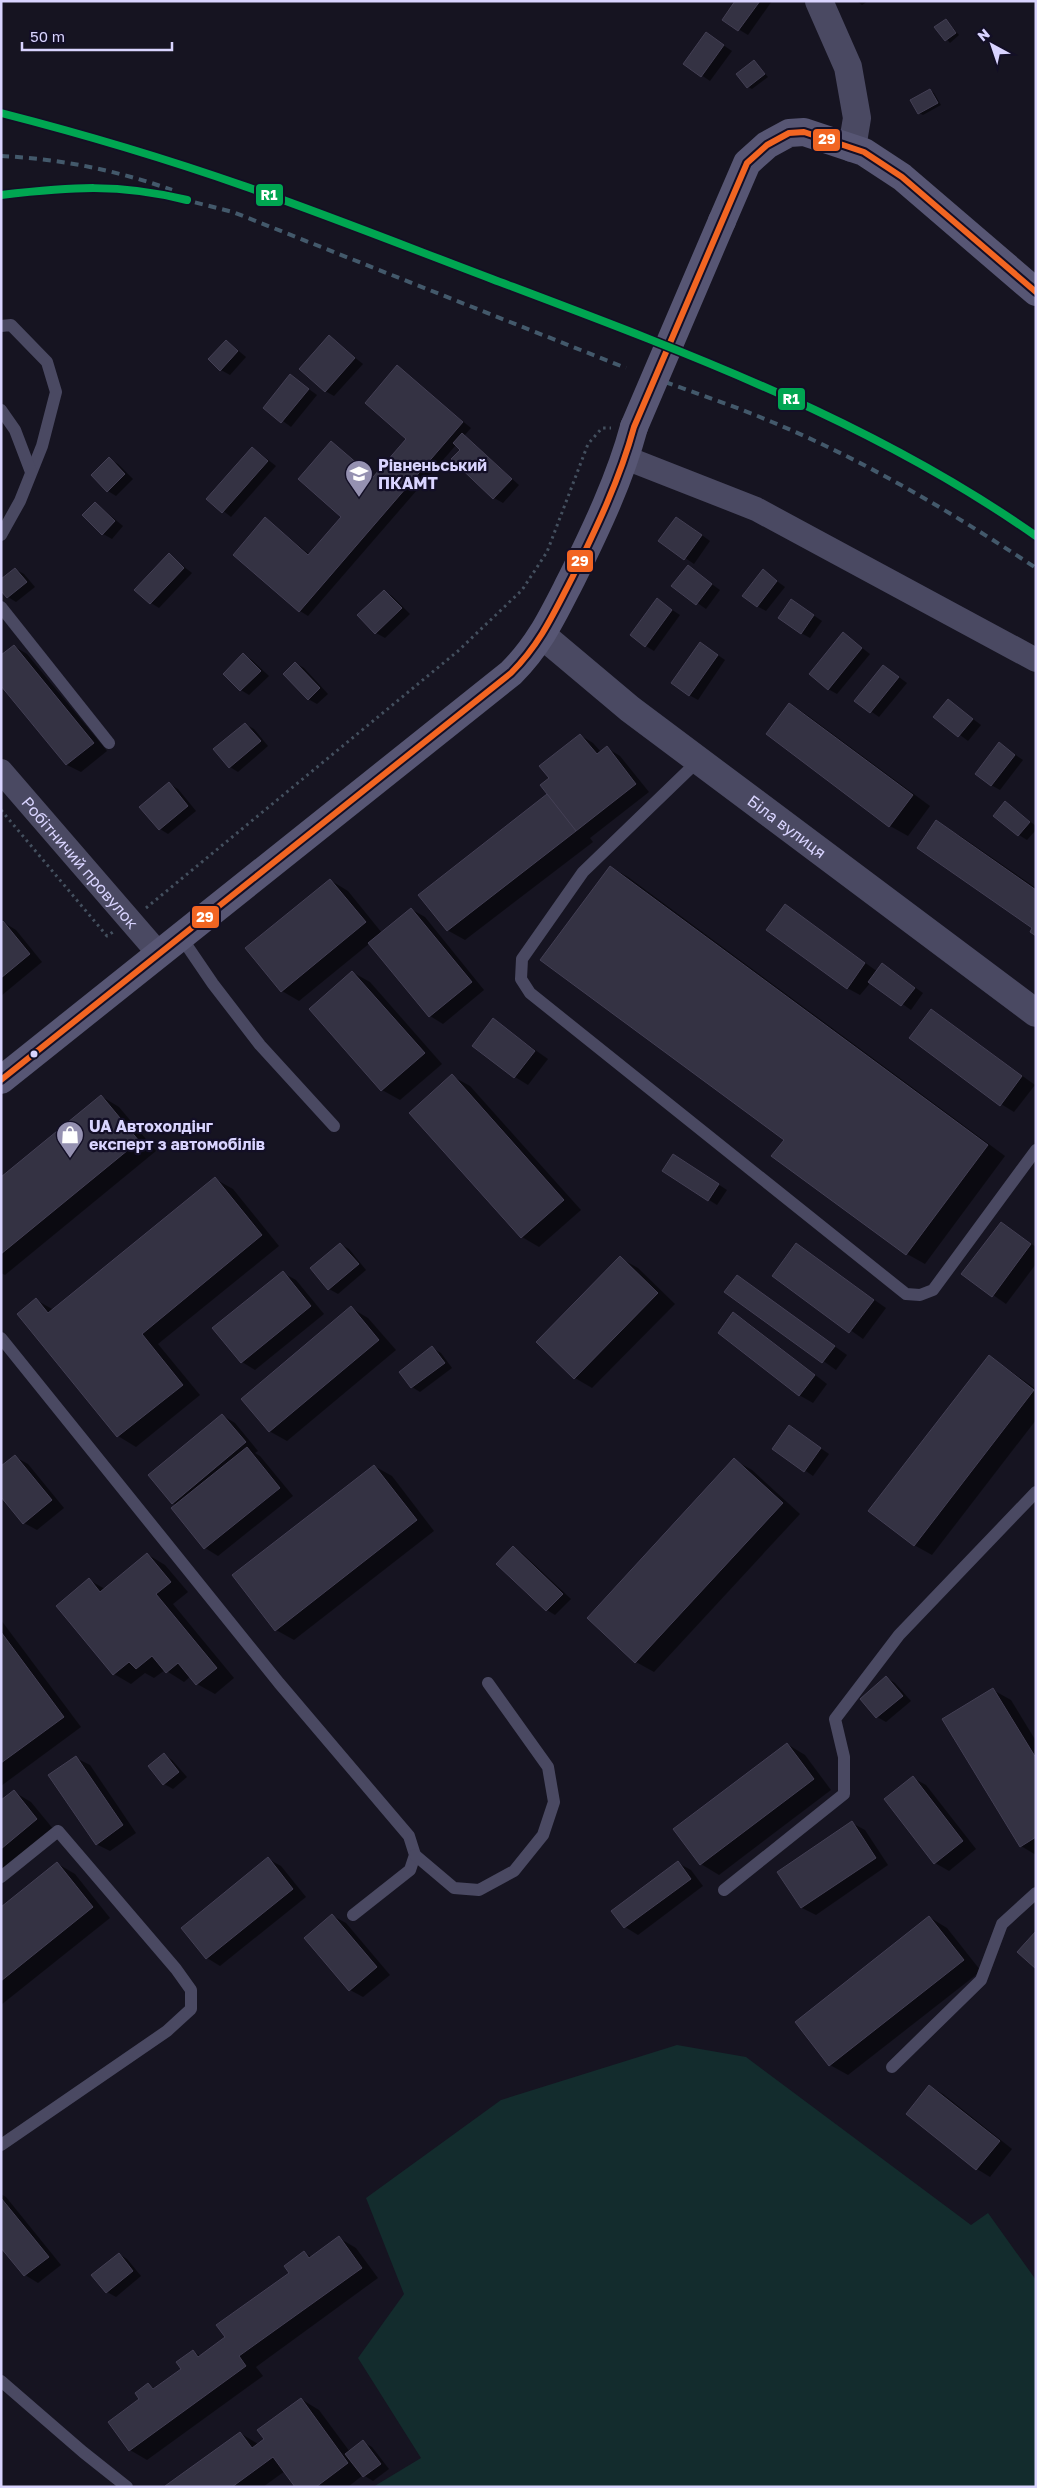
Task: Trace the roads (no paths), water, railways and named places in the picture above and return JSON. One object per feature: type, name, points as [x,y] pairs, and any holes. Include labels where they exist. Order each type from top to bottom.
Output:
[{"type":"main road","points":[[1,1080],[122,982],[160,955],[510,673],[530,654],[542,635],[590,542],[626,458],[634,427],[747,163],[767,145],[789,133],[804,132],[864,152],[902,177],[1036,292]]},
{"type":"street","points":[[819,1],[848,66],[857,118],[852,148]]},
{"type":"street","points":[[626,458],[756,509],[1036,660]]},
{"type":"street","name":"Біла вулиця","points":[[542,635],[630,709],[1036,1013]]},
{"type":"street","name":"Робітничий провулок","points":[[1,772],[160,955]]},
{"type":"lane","points":[[1,326],[11,325],[48,362],[56,392],[42,446],[20,501],[1,535]]},
{"type":"lane","points":[[1,410],[15,430],[32,472]]},
{"type":"lane","points":[[1,607],[109,744]]},
{"type":"lane","points":[[699,760],[582,872],[522,960],[521,979],[530,993],[906,1294],[920,1295],[933,1290],[1036,1150]]},
{"type":"lane","points":[[181,937],[213,984],[260,1045],[334,1126]]},
{"type":"lane","points":[[1,1338],[279,1683],[409,1836],[416,1855],[454,1888],[480,1890],[514,1871],[543,1835],[554,1802],[548,1767],[488,1683]]},
{"type":"lane","points":[[724,1890],[844,1794],[844,1757],[835,1719],[899,1635],[1036,1492]]},
{"type":"lane","points":[[1,1877],[58,1831],[176,1969],[191,1990],[190,2009],[167,2031],[1,2145]]},
{"type":"lane","points":[[353,1915],[410,1870],[416,1855]]},
{"type":"lane","points":[[892,2067],[981,1980],[1002,1924],[1036,1893]]},
{"type":"lane","points":[[1,2381],[83,2452],[127,2487]]},
{"type":"railway","points":[[1,156],[67,163],[109,171],[172,190]]},
{"type":"railway","points":[[1,195],[68,187],[113,187],[158,193],[233,212],[626,368]]},
{"type":"railway","points":[[665,382],[759,417],[806,437],[874,470],[973,527],[1036,568]]},
{"type":"place","name":"Рівненьський ПКАМТ","points":[[359,498]]},
{"type":"place","name":"UA Автохолдінг експерт з автомобілів","points":[[70,1159]]}]
